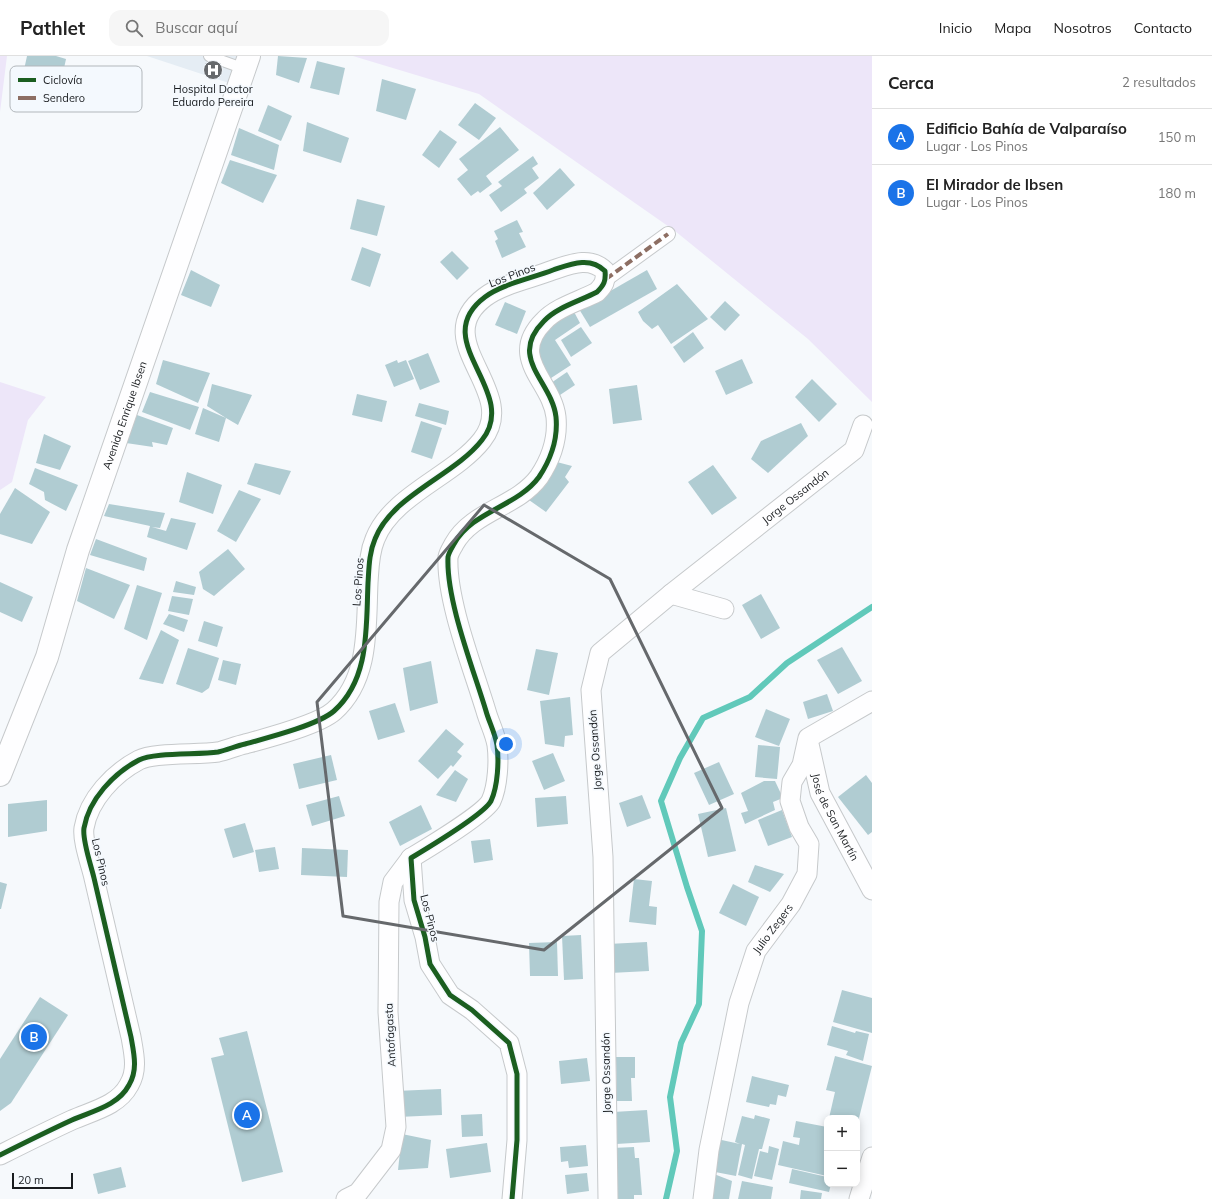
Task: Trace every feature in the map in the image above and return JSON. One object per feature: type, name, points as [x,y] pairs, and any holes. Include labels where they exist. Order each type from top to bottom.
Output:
[{"type":"street","name":"Avenida Enrique Ibsen","points":[[0,775],[47,657],[78,550],[247,62]]},
{"type":"street","points":[[411,858],[468,821],[491,802],[496,782],[496,744],[461,632],[449,580],[448,554],[460,533],[482,516],[507,503],[520,493],[538,478],[546,464],[556,437],[556,415],[545,387],[533,369],[529,351],[533,335],[545,320],[597,292],[603,286],[606,279],[668,234]]},
{"type":"street","name":"Los Pinos","points":[[0,1155],[74,1120],[99,1110],[120,1098],[129,1086],[136,1065],[131,1037],[83,830],[98,795],[112,780],[142,758],[218,752],[302,727],[333,712],[349,693],[363,661],[369,557],[375,536],[392,514],[414,494],[467,455],[483,439],[491,423],[492,405],[485,384],[467,348],[464,334],[467,320],[474,307],[487,295],[574,263],[592,262],[599,265],[605,271],[606,279]]},
{"type":"street","name":"Jorge Ossandón","points":[[608,1199],[603,857],[591,690],[600,653],[671,594],[854,450],[863,425]]},
{"type":"street","points":[[671,594],[724,609]]},
{"type":"street","points":[[808,738],[872,701]]},
{"type":"street","name":"José de San Martín","points":[[808,738],[820,793],[872,890]]},
{"type":"street","name":"Julio Zegers","points":[[702,1199],[709,1150],[738,1003],[756,951],[791,904],[807,874],[809,844],[799,827],[790,801],[792,782],[802,765],[808,738]]},
{"type":"street","name":"Los Pinos","points":[[411,858],[414,900],[425,937],[430,964],[450,995],[472,1010],[509,1043],[517,1074],[517,1140],[512,1199]]},
{"type":"street","name":"Antofagasta","points":[[346,1199],[358,1193],[391,1150],[396,1127],[388,1012],[389,902],[393,882],[411,858]]},
{"type":"street","points":[[859,1199],[872,1157]]},
{"type":"lane","points":[[209,56],[247,62]]},
{"type":"highlighted area","points":[[484,505],[610,579],[722,808],[544,950],[343,916],[317,702]]},
{"type":"shaded area","points":[[0,56],[7,56],[0,112]]},
{"type":"shaded area","name":"Hospital Doctor Eduardo Pereira","points":[[147,56],[241,56],[232,84]]},
{"type":"shaded area","points":[[353,56],[872,56],[872,402],[808,339],[675,231],[479,94]]},
{"type":"shaded area","points":[[0,382],[46,397],[28,420],[12,482],[0,490]]},
{"type":"building","points":[[27,56],[56,56],[66,59],[64,66],[25,66]]},
{"type":"building","points":[[278,56],[307,58],[299,83],[276,75]]},
{"type":"building","points":[[317,61],[345,68],[339,95],[310,88]]},
{"type":"building","points":[[382,79],[416,89],[406,120],[376,111]]},
{"type":"building","points":[[475,103],[496,118],[479,140],[458,125]]},
{"type":"building","points":[[268,105],[292,116],[281,141],[258,131]]},
{"type":"building","points":[[307,122],[349,138],[341,163],[303,151]]},
{"type":"building","points":[[500,127],[519,150],[486,176],[492,184],[480,193],[478,191],[471,196],[457,179],[468,170],[459,159]]},
{"type":"building","points":[[239,128],[279,145],[274,170],[231,155]]},
{"type":"building","points":[[440,130],[457,142],[439,168],[422,155]]},
{"type":"building","points":[[533,156],[538,164],[532,168],[539,178],[524,189],[527,193],[501,212],[489,195],[502,186],[498,182]]},
{"type":"building","points":[[230,160],[277,175],[263,203],[221,183]]},
{"type":"building","points":[[560,168],[575,185],[547,210],[533,193]]},
{"type":"building","points":[[357,199],[385,206],[377,236],[350,229]]},
{"type":"building","points":[[517,220],[523,232],[519,233],[526,247],[502,258],[495,241],[498,239],[494,231]]},
{"type":"building","points":[[362,247],[381,254],[370,287],[351,280]]},
{"type":"building","points":[[452,251],[469,268],[457,280],[440,262]]},
{"type":"building","points":[[191,270],[220,285],[211,307],[181,295]]},
{"type":"building","points":[[647,270],[657,289],[590,327],[579,309]]},
{"type":"building","points":[[677,284],[708,319],[671,344],[658,325],[652,329],[643,321],[638,312]]},
{"type":"building","points":[[725,301],[740,315],[725,331],[710,317]]},
{"type":"building","points":[[505,302],[526,311],[517,334],[495,325]]},
{"type":"building","points":[[573,310],[580,323],[555,340],[571,365],[548,380],[533,352],[537,336]]},
{"type":"building","points":[[581,327],[592,343],[571,357],[561,340]]},
{"type":"building","points":[[693,332],[704,348],[684,363],[673,347]]},
{"type":"building","points":[[428,353],[440,382],[420,390],[408,361]]},
{"type":"building","points":[[742,359],[753,383],[726,395],[715,371]]},
{"type":"building","points":[[163,360],[210,373],[198,403],[156,384]]},
{"type":"building","points":[[397,360],[398,363],[406,360],[414,379],[394,387],[385,365]]},
{"type":"building","points":[[567,372],[575,385],[560,395],[551,383]]},
{"type":"building","points":[[812,379],[837,404],[819,422],[795,397]]},
{"type":"building","points":[[212,384],[252,395],[238,425],[207,406]]},
{"type":"building","points":[[637,385],[642,420],[613,424],[609,389]]},
{"type":"building","points":[[150,392],[199,407],[190,430],[142,412]]},
{"type":"building","points":[[357,394],[387,401],[382,422],[352,415]]},
{"type":"building","points":[[419,403],[449,411],[446,425],[415,416]]},
{"type":"building","points":[[203,408],[226,418],[219,442],[195,434]]},
{"type":"building","points":[[137,415],[173,428],[167,445],[152,442],[153,447],[126,443]]},
{"type":"building","points":[[421,421],[442,428],[432,459],[411,452]]},
{"type":"building","points":[[801,423],[808,436],[768,473],[751,459],[761,441]]},
{"type":"building","points":[[44,434],[71,446],[60,470],[36,463]]},
{"type":"building","points":[[553,461],[572,466],[565,477],[569,482],[546,512],[529,500]]},
{"type":"building","points":[[255,463],[291,471],[280,495],[247,484]]},
{"type":"building","points":[[713,465],[737,498],[712,515],[688,482]]},
{"type":"building","points":[[35,468],[78,485],[66,511],[45,500],[44,492],[29,484]]},
{"type":"building","points":[[187,472],[222,485],[213,514],[179,502]]},
{"type":"building","points":[[15,488],[50,512],[32,544],[0,534],[0,514]]},
{"type":"building","points":[[239,490],[261,499],[236,542],[217,531]]},
{"type":"building","points":[[109,504],[165,513],[160,528],[152,527],[166,531],[171,518],[196,523],[187,550],[147,537],[150,526],[104,516]]},
{"type":"building","points":[[96,539],[147,558],[144,571],[90,555]]},
{"type":"building","points":[[228,549],[245,569],[214,596],[203,589],[199,572]]},
{"type":"building","points":[[86,568],[130,585],[114,619],[77,601]]},
{"type":"building","points":[[176,581],[196,587],[194,595],[173,592]]},
{"type":"building","points":[[0,582],[33,597],[22,622],[0,612]]},
{"type":"building","points":[[137,585],[162,593],[147,640],[124,629]]},
{"type":"building","points":[[761,594],[780,628],[761,639],[742,605]]},
{"type":"building","points":[[172,596],[193,599],[189,615],[168,611]]},
{"type":"building","points":[[169,614],[188,620],[184,632],[163,624]]},
{"type":"building","points":[[204,621],[223,627],[217,647],[198,641]]},
{"type":"building","points":[[161,630],[179,640],[163,684],[139,679]]},
{"type":"building","points":[[842,647],[862,681],[838,694],[817,660]]},
{"type":"building","points":[[188,648],[219,658],[209,688],[202,693],[176,684]]},
{"type":"building","points":[[536,649],[558,653],[549,695],[527,690]]},
{"type":"building","points":[[223,660],[241,664],[236,685],[218,680]]},
{"type":"building","points":[[431,661],[438,703],[410,711],[403,668]]},
{"type":"building","points":[[827,694],[833,711],[808,719],[803,702]]},
{"type":"building","points":[[570,697],[573,735],[565,736],[564,747],[545,744],[540,701]]},
{"type":"building","points":[[395,703],[405,732],[378,740],[369,711]]},
{"type":"building","points":[[766,709],[790,719],[779,746],[755,737]]},
{"type":"building","points":[[446,729],[464,744],[457,752],[462,756],[453,767],[451,765],[438,779],[418,761]]},
{"type":"building","points":[[758,745],[780,747],[777,779],[755,777]]},
{"type":"building","points":[[553,753],[565,781],[544,790],[532,761]]},
{"type":"building","points":[[331,755],[337,780],[299,789],[293,764]]},
{"type":"building","points":[[719,762],[734,794],[709,805],[694,773]]},
{"type":"building","points":[[455,770],[468,779],[456,802],[436,795]]},
{"type":"building","points":[[866,775],[872,783],[872,832],[868,835],[838,797]]},
{"type":"building","points":[[764,781],[775,781],[783,798],[773,802],[775,810],[745,824],[741,813],[748,811],[741,793]]},
{"type":"building","points":[[642,795],[651,818],[627,827],[619,803]]},
{"type":"building","points":[[339,796],[345,816],[312,826],[306,805]]},
{"type":"building","points":[[566,796],[568,824],[537,827],[535,798]]},
{"type":"building","points":[[47,800],[47,831],[8,837],[8,804]]},
{"type":"building","points":[[421,805],[432,829],[400,846],[389,822]]},
{"type":"building","points":[[726,808],[736,851],[708,857],[698,814]]},
{"type":"building","points":[[782,810],[792,837],[768,846],[758,820]]},
{"type":"building","points":[[245,823],[254,852],[233,858],[224,829]]},
{"type":"building","points":[[490,839],[493,860],[474,863],[471,841]]},
{"type":"building","points":[[275,847],[279,869],[259,872],[255,850]]},
{"type":"building","points":[[302,848],[348,850],[347,877],[301,875]]},
{"type":"building","points":[[755,865],[784,874],[770,892],[748,882]]},
{"type":"building","points":[[634,879],[652,881],[649,906],[657,907],[656,925],[629,922]]},
{"type":"building","points":[[0,882],[7,884],[1,909],[0,909]]},
{"type":"building","points":[[733,884],[759,897],[746,926],[719,913]]},
{"type":"building","points":[[581,935],[583,979],[564,980],[562,936]]},
{"type":"building","points":[[557,942],[558,976],[530,976],[529,943]]},
{"type":"building","points":[[647,942],[649,971],[610,973],[608,944]]},
{"type":"building","points":[[842,990],[872,998],[872,1033],[833,1022]]},
{"type":"building","points":[[40,997],[68,1015],[11,1103],[0,1111],[0,1059]]},
{"type":"building","points":[[832,1026],[855,1033],[856,1031],[869,1034],[863,1061],[846,1055],[848,1051],[827,1045]]},
{"type":"building","points":[[247,1031],[283,1172],[242,1182],[211,1058],[224,1055],[219,1038]]},
{"type":"building","points":[[835,1056],[872,1066],[860,1115],[830,1115],[835,1092],[826,1090]]},
{"type":"building","points":[[616,1057],[635,1057],[635,1078],[631,1078],[632,1101],[617,1101]]},
{"type":"building","points":[[587,1058],[590,1081],[561,1084],[559,1061]]},
{"type":"building","points":[[752,1076],[789,1085],[786,1097],[778,1095],[776,1105],[770,1104],[769,1107],[746,1102]]},
{"type":"building","points":[[441,1089],[442,1115],[398,1117],[396,1091]]},
{"type":"building","points":[[647,1110],[650,1142],[616,1144],[613,1112]]},
{"type":"building","points":[[482,1114],[483,1136],[462,1137],[461,1115]]},
{"type":"building","points":[[755,1115],[770,1119],[762,1149],[759,1149],[752,1179],[738,1175],[745,1145],[742,1144],[736,1176],[710,1171],[717,1139],[740,1144],[735,1142],[742,1116],[754,1119]]},
{"type":"building","points":[[796,1121],[824,1126],[824,1175],[778,1165],[783,1141],[799,1145],[800,1138],[793,1137]]},
{"type":"building","points":[[402,1134],[431,1140],[428,1168],[398,1170]]},
{"type":"building","points":[[487,1143],[491,1172],[450,1178],[446,1149]]},
{"type":"building","points":[[586,1145],[588,1166],[569,1168],[568,1161],[561,1162],[560,1147]]},
{"type":"building","points":[[769,1146],[779,1149],[772,1180],[754,1176],[760,1151],[768,1153]]},
{"type":"building","points":[[634,1147],[635,1158],[639,1158],[642,1195],[634,1195],[634,1199],[616,1199],[612,1148]]},
{"type":"building","points":[[121,1167],[126,1187],[98,1194],[93,1174]]},
{"type":"building","points":[[792,1169],[824,1176],[824,1187],[830,1187],[829,1192],[789,1183]]},
{"type":"building","points":[[587,1173],[589,1191],[567,1194],[565,1175]]},
{"type":"building","points":[[714,1174],[732,1181],[729,1199],[708,1199]]},
{"type":"building","points":[[742,1181],[773,1187],[771,1199],[738,1199]]},
{"type":"building","points":[[801,1190],[822,1193],[821,1199],[800,1199]]},
{"type":"waterway","points":[[666,1199],[677,1151],[670,1097],[681,1043],[699,1004],[702,931],[661,801],[680,758],[703,718],[750,697],[787,663],[872,607]]},
{"type":"marked path","points":[[606,279],[668,234]]},
{"type":"cycle path","points":[[0,1155],[63,1124],[96,1111],[111,1103],[124,1092],[134,1074],[131,1037],[84,839],[84,828],[87,817],[97,797],[121,772],[130,765],[146,757],[218,752],[279,735],[305,726],[326,716],[334,711],[346,698],[354,684],[364,652],[370,555],[375,539],[383,524],[395,510],[470,453],[482,440],[491,422],[491,403],[485,385],[468,349],[465,331],[470,314],[485,297],[500,288],[573,264],[587,263],[599,266],[605,271],[604,283],[597,292],[562,308],[549,316],[534,334],[530,347],[530,358],[553,404],[556,417],[555,440],[547,463],[539,477],[530,487],[507,503],[483,516],[462,533],[454,544],[448,557],[451,593],[461,634],[497,745],[497,773],[493,795],[491,801],[478,814],[411,858],[414,900],[425,937],[430,964],[450,995],[472,1010],[509,1043],[517,1074],[517,1140],[512,1199]]},
{"type":"place","name":"Hospital Doctor Eduardo Pereira","points":[[213,70]]},
{"type":"place","name":"El Mirador de Ibsen","points":[[34,1037]]},
{"type":"place","name":"Edificio Bahía de Valparaíso","points":[[247,1115]]}]
